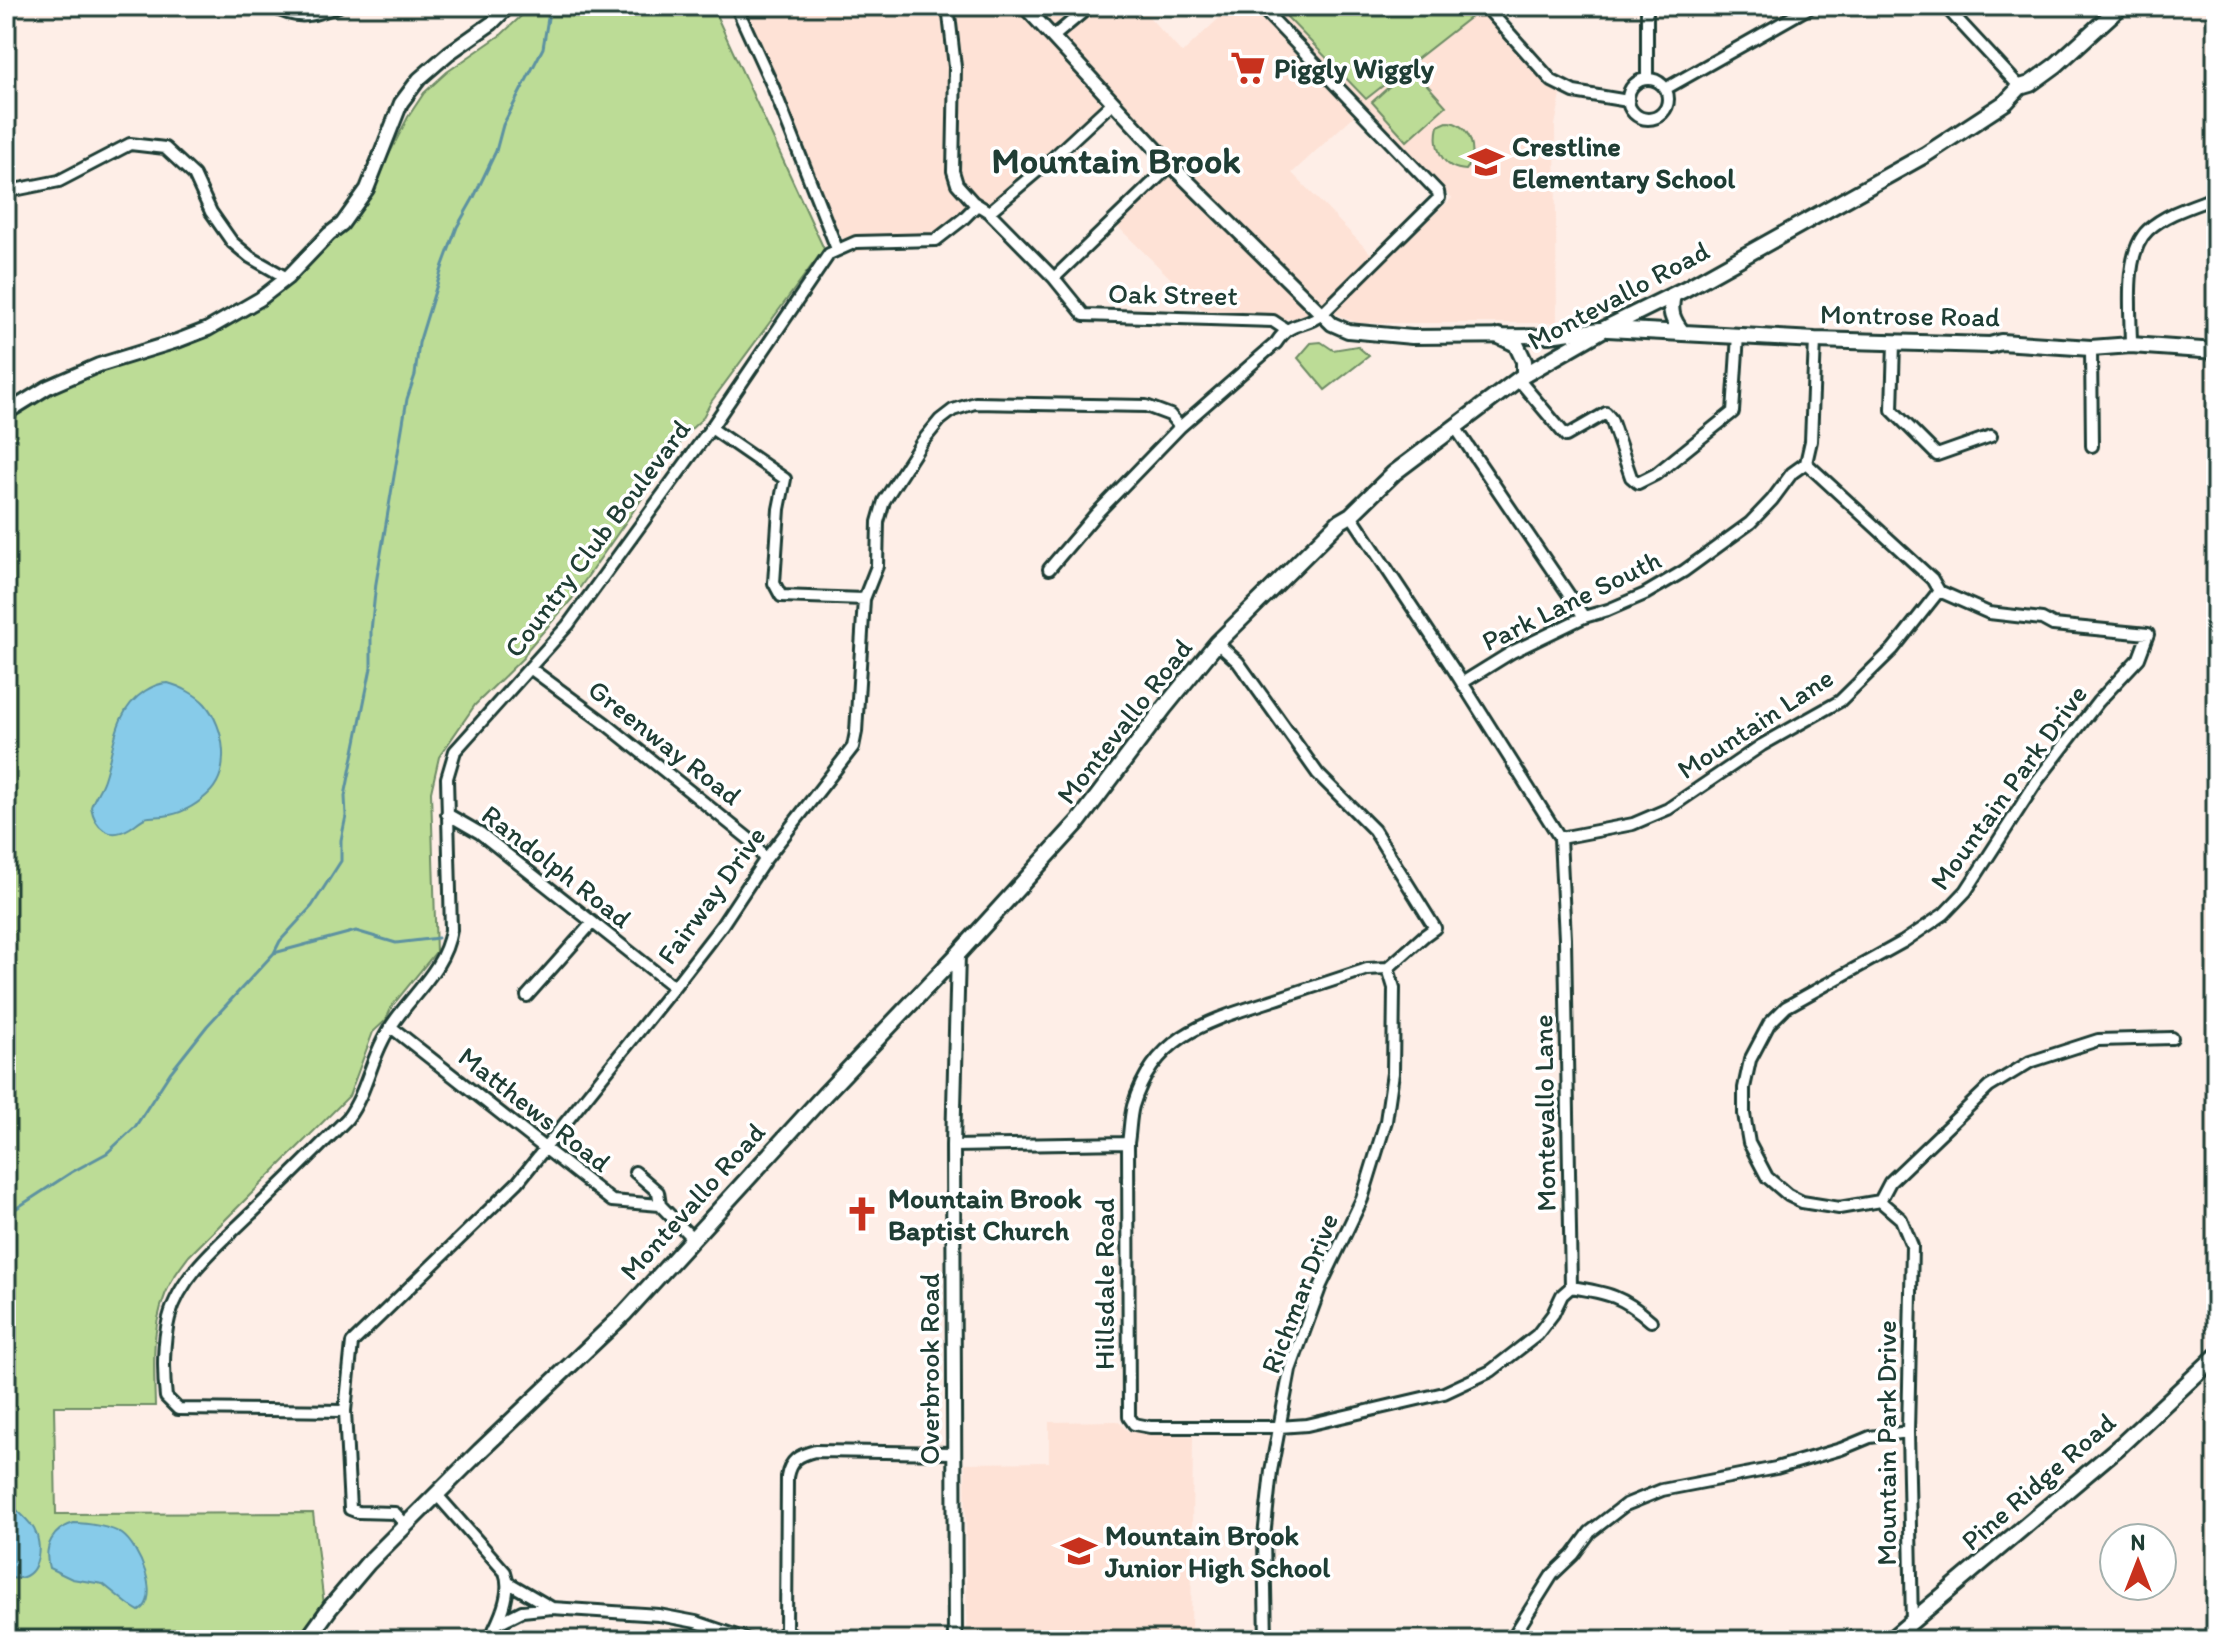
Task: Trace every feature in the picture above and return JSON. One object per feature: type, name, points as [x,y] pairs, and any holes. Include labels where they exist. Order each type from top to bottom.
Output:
[{"type":"main road","name":"Montevallo Road","points":[[307,1640],[330,1608],[405,1524],[624,1314],[958,954],[1079,821],[1217,643],[1339,522],[1351,515],[1394,473],[1521,377],[1925,155],[2056,65],[2121,6]]},
{"type":"main road","points":[[1673,295],[1671,313],[1682,332]]},
{"type":"main road","name":"Montrose Road","points":[[1604,329],[1815,340],[1990,345],[2001,342],[2091,348],[2131,345],[2216,351]]},
{"type":"main road","points":[[1499,336],[1516,344],[1524,361],[1521,377]]},
{"type":"main road","name":"Pine Ridge Road","points":[[1890,1640],[2121,1445],[2216,1356]]},
{"type":"street","points":[[272,6],[292,16],[313,16],[339,6]]},
{"type":"street","points":[[6,413],[48,387],[99,365],[208,329],[260,299],[287,278],[342,224],[367,189],[401,103],[419,79],[492,23],[509,6]]},
{"type":"street","points":[[736,6],[773,87],[837,249],[856,242],[936,240],[977,205]]},
{"type":"street","name":"Oak Street","points":[[948,6],[955,67],[953,171],[957,184],[1054,278],[1084,315],[1273,321],[1285,329]]},
{"type":"street","points":[[1024,6],[1171,165],[1332,324],[1348,331],[1412,337],[1549,336],[1604,329]]},
{"type":"street","points":[[1053,37],[1090,6]]},
{"type":"street","points":[[1049,569],[1095,515],[1180,427],[1276,343],[1285,329],[1314,320],[1322,314],[1439,198],[1438,192],[1260,6]]},
{"type":"street","points":[[1485,6],[1552,81],[1574,92],[1628,101]]},
{"type":"street","points":[[1647,6],[1647,79]]},
{"type":"street","points":[[1665,89],[1812,6]]},
{"type":"street","points":[[1945,6],[2020,87]]},
{"type":"street","points":[[1647,79],[1660,83],[1665,89],[1668,102],[1656,118],[1636,116],[1631,111],[1628,101],[1636,83],[1647,79]]},
{"type":"street","points":[[989,212],[1112,103]]},
{"type":"street","points":[[6,189],[59,181],[130,144],[165,148],[194,175],[211,212],[232,242],[250,257],[287,278]]},
{"type":"street","points":[[1054,278],[1171,165]]},
{"type":"street","points":[[2131,345],[2132,265],[2137,246],[2147,231],[2167,216],[2216,197]]},
{"type":"street","name":"Country Club Boulevard","points":[[345,1411],[178,1409],[166,1397],[169,1318],[182,1289],[205,1260],[347,1119],[365,1089],[382,1040],[440,962],[451,930],[447,778],[455,751],[568,625],[711,428],[821,265],[837,249]]},
{"type":"street","points":[[1521,377],[1566,436],[1606,413],[1611,419],[1631,477],[1638,483],[1656,474],[1733,412],[1738,335]]},
{"type":"street","points":[[1806,463],[1811,441],[1815,340]]},
{"type":"street","points":[[1894,342],[1892,410],[1937,455],[1991,436]]},
{"type":"street","points":[[2091,348],[2092,446]]},
{"type":"street","name":"Fairway Drive","points":[[345,1411],[352,1343],[518,1182],[722,925],[765,860],[853,747],[864,599],[877,566],[878,522],[884,501],[940,420],[953,410],[975,403],[1146,406],[1170,415],[1180,427]]},
{"type":"street","points":[[1455,427],[1584,617]]},
{"type":"street","points":[[711,428],[785,479],[779,509],[774,583],[781,596],[864,599]]},
{"type":"street","name":"Mountain Park Drive","points":[[1806,463],[1921,568],[1939,591],[1989,613],[2042,619],[2053,625],[2148,634],[2139,658],[2098,702],[2037,781],[1966,891],[1944,914],[1903,942],[1786,1007],[1769,1024],[1750,1060],[1744,1088],[1744,1114],[1749,1143],[1767,1177],[1788,1195],[1802,1202],[1839,1208],[1880,1201],[1901,1219],[1912,1246],[1908,1432],[1912,1623]]},
{"type":"street","name":"Park Lane South","points":[[1462,683],[1512,652],[1584,617],[1645,594],[1684,571],[1750,523],[1792,473],[1806,463]]},
{"type":"street","name":"Montevallo Lane","points":[[1351,515],[1560,838],[1571,1287]]},
{"type":"street","name":"Mountain Lane","points":[[1560,838],[1633,824],[1668,809],[1762,745],[1840,701],[1893,649],[1939,591]]},
{"type":"street","points":[[953,1146],[1128,1143],[1133,1107],[1148,1073],[1164,1051],[1187,1032],[1226,1015],[1367,969],[1388,968],[1435,928],[1374,830],[1318,774],[1238,662],[1217,643]]},
{"type":"street","name":"Greenway Road","points":[[530,668],[606,724],[754,843],[765,860]]},
{"type":"street","name":"Randolph Road","points":[[447,814],[480,833],[674,987]]},
{"type":"street","points":[[527,996],[592,923]]},
{"type":"street","name":"Overbrook Road","points":[[955,1640],[953,1146],[958,954]]},
{"type":"street","name":"Richmar Drive","points":[[1266,1640],[1264,1537],[1290,1370],[1321,1285],[1362,1199],[1386,1121],[1393,1059],[1394,988],[1388,968]]},
{"type":"street","name":"Matthews Road","points":[[391,1027],[612,1201],[660,1205]]},
{"type":"street","points":[[1880,1201],[1890,1182],[1989,1087],[2030,1062],[2098,1040],[2172,1038]]},
{"type":"street","name":"Hillsdale Road","points":[[1128,1143],[1129,1417],[1134,1424],[1150,1427],[1279,1427]]},
{"type":"street","points":[[635,1172],[658,1192],[660,1205],[692,1238]]},
{"type":"street","points":[[1279,1427],[1307,1425],[1444,1393],[1480,1377],[1537,1335],[1553,1314],[1562,1295],[1571,1287],[1610,1293],[1633,1305],[1651,1321]]},
{"type":"street","points":[[345,1411],[350,1509],[395,1513],[405,1524]]},
{"type":"street","points":[[1511,1640],[1552,1575],[1573,1555],[1590,1532],[1625,1505],[1662,1490],[1776,1468],[1870,1437],[1908,1432]]},
{"type":"street","points":[[775,1640],[786,1630],[789,1466],[803,1454],[815,1451],[953,1453]]},
{"type":"street","points":[[437,1495],[505,1572],[509,1583],[498,1623],[489,1640]]},
{"type":"street","points":[[509,1583],[552,1608]]},
{"type":"street","points":[[498,1623],[522,1611],[552,1608],[659,1615],[696,1622],[749,1640]]},
{"type":"street","points":[[786,1630],[801,1640]]},
{"type":"shaded area","points":[[737,6],[1139,6],[1182,53],[1232,6],[1253,6],[1356,114],[1292,173],[1377,260],[1322,314],[1273,321],[1212,319],[1113,222],[1172,166],[1112,103],[989,212],[936,240],[849,253]]},
{"type":"shaded area","name":"Crestline Elementary School","points":[[1266,6],[1476,6],[1561,95],[1555,125],[1557,323],[1360,323],[1334,313],[1353,291],[1452,198]]},
{"type":"shaded area","name":"Mountain Brook Junior High School","points":[[1118,1421],[1128,1431],[1193,1436],[1191,1640],[967,1640],[965,1463],[1049,1462],[1049,1422]]},
{"type":"green space","points":[[532,6],[712,6],[824,249],[711,402],[702,419],[689,431],[572,599],[524,657],[475,705],[439,757],[431,792],[436,952],[392,1006],[386,1020],[373,1032],[349,1096],[189,1256],[173,1279],[164,1297],[156,1327],[155,1406],[54,1406],[56,1514],[313,1513],[324,1605],[296,1640],[6,1640],[6,418],[50,390],[262,303],[370,192],[408,117],[424,93],[447,72],[502,34]]},
{"type":"green space","points":[[1299,6],[1465,6],[1473,15],[1366,99],[1287,17]]},
{"type":"green space","points":[[1411,67],[1446,106],[1407,141],[1372,102]]},
{"type":"green space","points":[[1447,122],[1462,127],[1470,140],[1472,155],[1466,170],[1451,166],[1438,149],[1438,126]]},
{"type":"green space","points":[[1321,342],[1333,350],[1357,346],[1369,356],[1325,390],[1298,358],[1311,343]]},
{"type":"water","points":[[168,683],[198,697],[212,714],[223,750],[220,775],[207,795],[187,809],[145,818],[122,832],[109,833],[96,821],[91,807],[104,779],[121,720],[135,699],[145,691]]},
{"type":"water","points":[[6,1501],[37,1535],[39,1550],[35,1565],[26,1576],[18,1578],[6,1577]]},
{"type":"water","points":[[74,1523],[112,1529],[129,1540],[141,1560],[148,1585],[146,1605],[139,1611],[103,1584],[72,1579],[49,1568],[47,1553],[51,1540],[60,1529]]},
{"type":"waterway","points":[[6,1215],[107,1153],[135,1127],[170,1073],[312,906],[341,861],[345,796],[371,668],[376,583],[419,343],[457,227],[496,151],[503,125],[543,48],[550,6]]},
{"type":"waterway","points":[[274,953],[356,931],[396,943],[438,938]]},
{"type":"place","name":"Piggly Wiggly","points":[[1248,68]]},
{"type":"place","name":"Crestline Elementary School","points":[[1486,162]]},
{"type":"place","name":"Mountain Brook Baptist Church","points":[[862,1214]]},
{"type":"place","name":"Mountain Brook Junior High School","points":[[1079,1551]]},
{"type":"district","name":"Mountain Brook","points":[[1116,160]]}]
